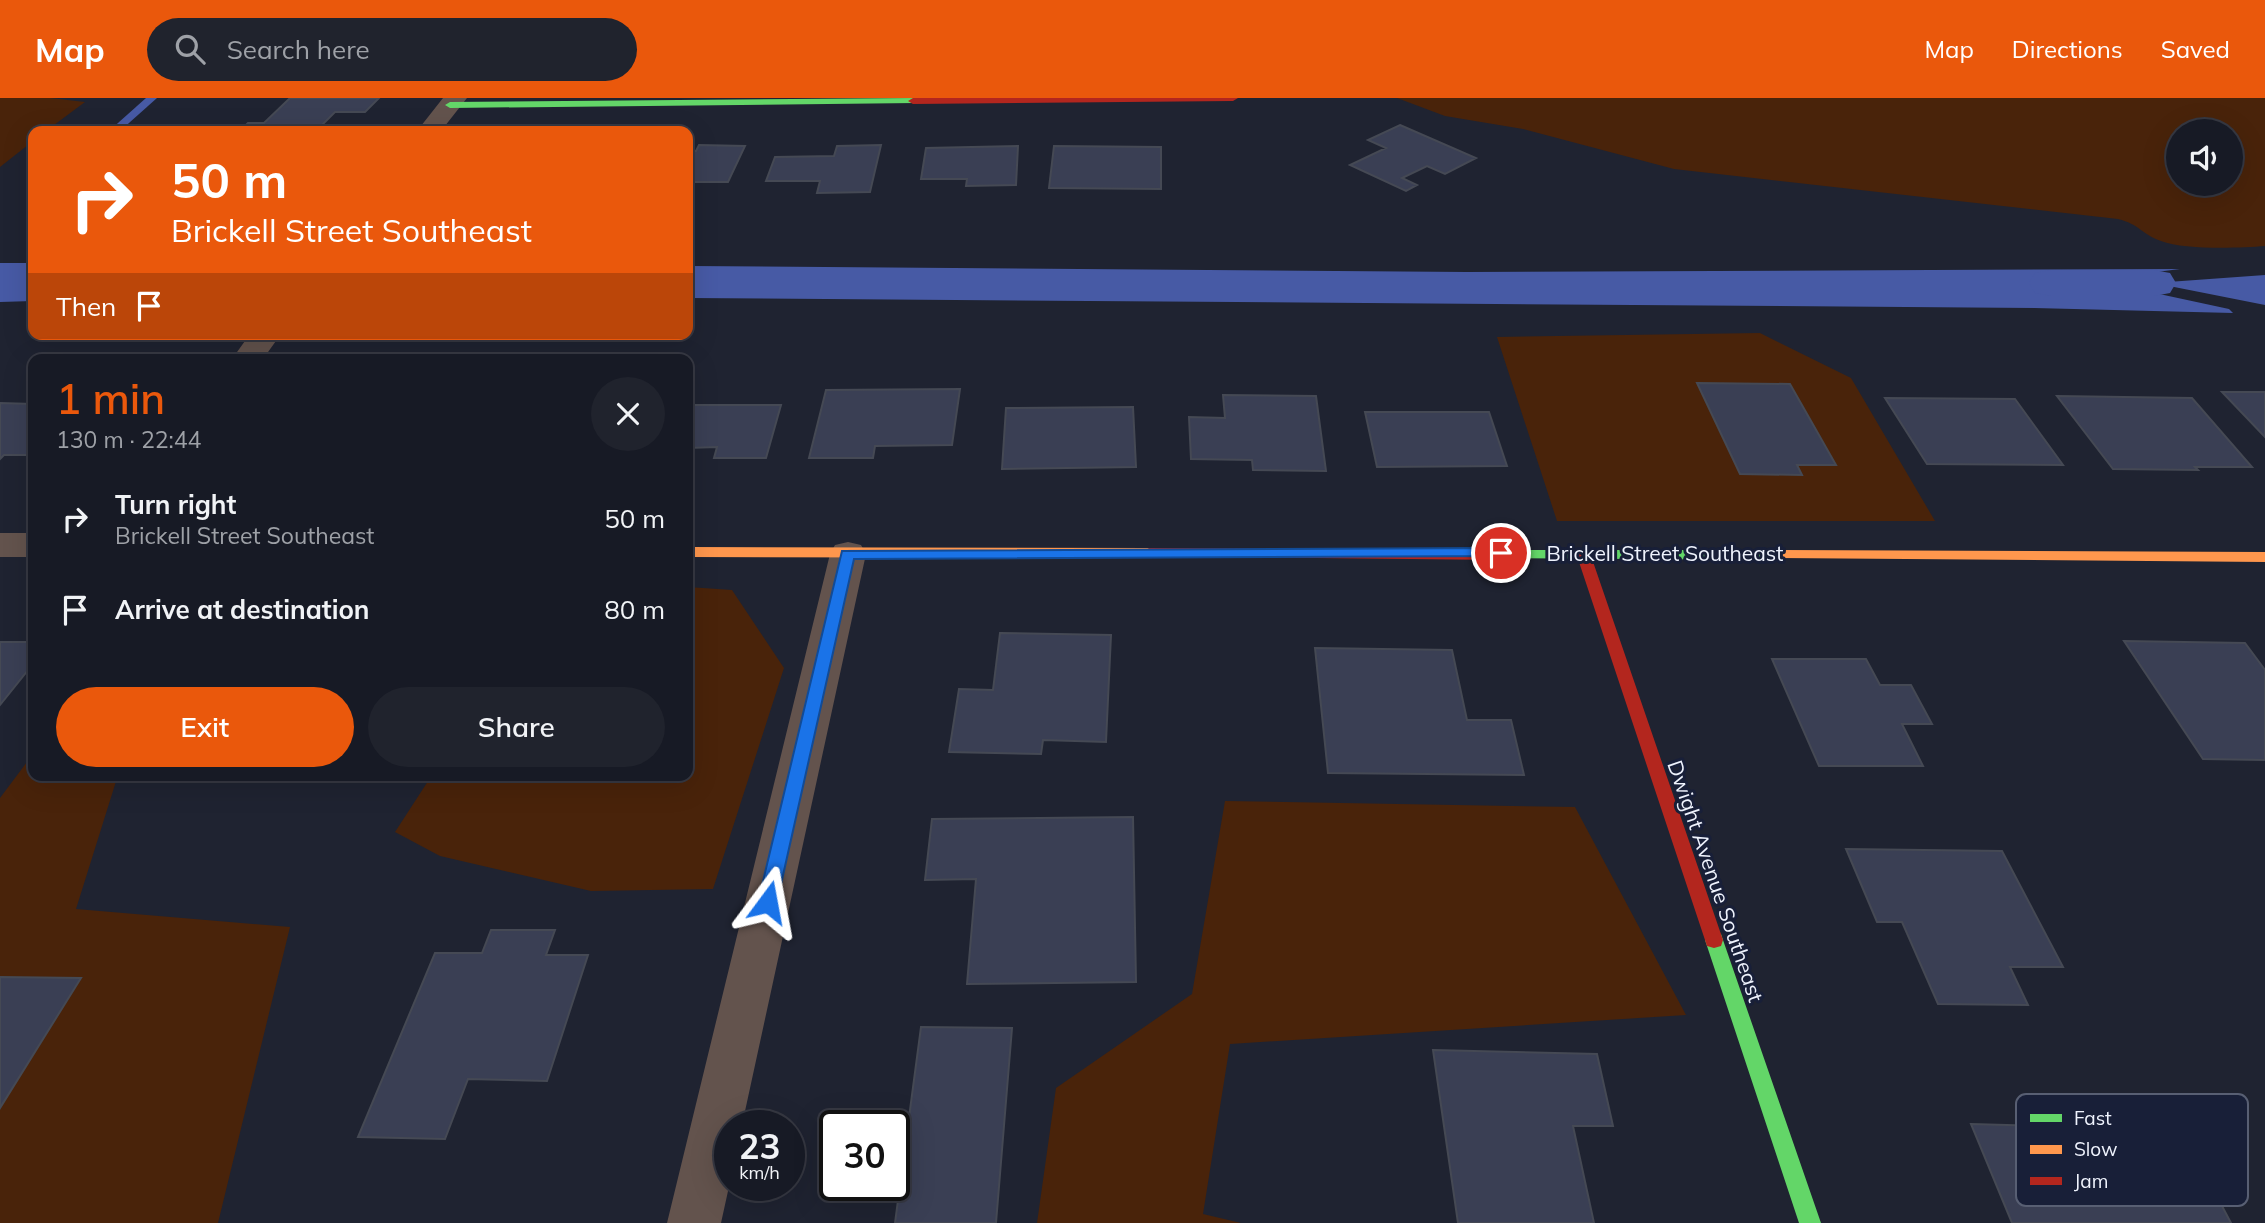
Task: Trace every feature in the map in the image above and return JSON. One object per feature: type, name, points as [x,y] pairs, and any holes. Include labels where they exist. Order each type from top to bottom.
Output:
[{"type":"street","points":[[433,126],[453,101],[1233,98]]},
{"type":"street","points":[[251,354],[261,340]]},
{"type":"street","points":[[0,545],[28,545]]},
{"type":"street","name":"Brickell Street Southeast","points":[[693,552],[2265,557]]},
{"type":"street","name":"Dwight Avenue Southeast","points":[[1583,553],[1810,1223]]},
{"type":"street","points":[[694,1223],[848,554]]},
{"type":"shaded area","points":[[0,98],[50,98],[85,102],[53,126],[28,126],[28,145],[0,167]]},
{"type":"shaded area","points":[[1397,98],[2265,98],[2265,246],[2183,246],[2155,239],[2118,219],[1674,169],[1523,129],[1445,116]]},
{"type":"shaded area","points":[[1760,333],[1851,378],[1935,521],[1557,521],[1497,337]]},
{"type":"shaded area","points":[[693,587],[732,590],[784,668],[713,889],[591,891],[440,856],[395,832],[428,781],[693,781]]},
{"type":"shaded area","points":[[28,761],[28,781],[116,781],[76,909],[290,927],[218,1223],[0,1223],[0,798]]},
{"type":"shaded area","points":[[1225,801],[1575,807],[1686,1015],[1230,1044],[1203,1214],[1241,1223],[1037,1223],[1056,1088],[1192,994]]},
{"type":"water","points":[[0,263],[28,263],[28,301],[0,302]]},
{"type":"water","points":[[693,266],[1467,272],[2180,269],[2133,275],[2134,281],[2150,292],[2229,309],[2233,313],[2034,308],[693,298]]},
{"type":"water","points":[[2265,275],[2265,305],[2154,283]]},
{"type":"building","points":[[290,98],[379,98],[365,112],[335,112],[321,126],[245,126],[248,123],[264,123]]},
{"type":"building","points":[[1400,125],[1476,158],[1445,174],[1427,166],[1402,178],[1417,185],[1406,191],[1350,165],[1386,148],[1368,140]]},
{"type":"building","points":[[699,145],[745,146],[728,182],[693,182],[693,151],[696,151]]},
{"type":"building","points":[[881,145],[870,192],[817,193],[820,181],[766,181],[775,157],[834,156],[837,146]]},
{"type":"building","points":[[1018,146],[1016,185],[966,186],[967,179],[921,179],[926,148]]},
{"type":"building","points":[[1054,146],[1161,147],[1161,189],[1049,188]]},
{"type":"building","points":[[1697,383],[1790,384],[1836,465],[1797,465],[1802,475],[1740,474]]},
{"type":"building","points":[[960,389],[952,445],[875,446],[873,458],[809,458],[826,390]]},
{"type":"building","points":[[2222,392],[2265,392],[2265,437]]},
{"type":"building","points":[[1223,395],[1316,396],[1326,471],[1253,470],[1252,460],[1191,459],[1189,417],[1225,418]]},
{"type":"building","points":[[2057,396],[2192,398],[2252,467],[2195,467],[2198,470],[2113,469]]},
{"type":"building","points":[[1885,398],[2015,399],[2063,465],[1927,464]]},
{"type":"building","points":[[0,403],[28,404],[28,455],[4,455],[0,459]]},
{"type":"building","points":[[693,405],[781,405],[766,458],[714,458],[717,447],[693,448]]},
{"type":"building","points":[[1133,407],[1136,467],[1002,469],[1006,408]]},
{"type":"building","points":[[1365,412],[1489,412],[1507,466],[1377,467]]},
{"type":"building","points":[[1000,633],[1111,635],[1106,742],[1043,740],[1041,754],[949,752],[959,689],[993,690]]},
{"type":"building","points":[[2124,641],[2245,643],[2265,670],[2265,760],[2203,759]]},
{"type":"building","points":[[0,642],[28,642],[28,670],[0,705]]},
{"type":"building","points":[[1315,648],[1452,650],[1467,720],[1511,720],[1524,775],[1328,773]]},
{"type":"building","points":[[1772,659],[1866,659],[1880,685],[1911,685],[1932,724],[1902,724],[1923,766],[1819,766]]},
{"type":"building","points":[[1133,817],[1136,982],[967,984],[976,879],[925,880],[932,819]]},
{"type":"building","points":[[1846,849],[2002,851],[2063,967],[2010,967],[2028,1005],[1938,1004],[1902,922],[1877,922]]},
{"type":"building","points":[[491,930],[555,930],[546,955],[588,955],[547,1081],[468,1079],[445,1139],[358,1137],[435,953],[482,953]]},
{"type":"building","points":[[0,977],[81,978],[0,1108]]},
{"type":"building","points":[[921,1027],[1012,1028],[996,1223],[895,1223],[898,1201],[910,1201],[910,1110]]},
{"type":"building","points":[[1433,1050],[1597,1054],[1613,1126],[1573,1126],[1594,1223],[1458,1223]]},
{"type":"building","points":[[1971,1124],[2016,1125],[2016,1206],[2222,1206],[2231,1223],[2012,1223]]},
{"type":"waterway","points":[[120,126],[152,98]]},
{"type":"waterway","points":[[2051,283],[2154,283]]},
{"type":"traffic: fast","points":[[450,105],[913,101]]},
{"type":"traffic: fast","points":[[1501,555],[1780,555]]},
{"type":"traffic: fast","points":[[1714,940],[1810,1223]]},
{"type":"traffic: slow","points":[[693,552],[1149,553]]},
{"type":"traffic: slow","points":[[1780,555],[2265,557]]},
{"type":"traffic: jam","points":[[913,101],[1233,98]]},
{"type":"traffic: jam","points":[[1149,553],[1501,555]]},
{"type":"traffic: jam","points":[[1583,553],[1714,940]]},
{"type":"route","points":[[768,902],[848,554],[1501,553]]}]
